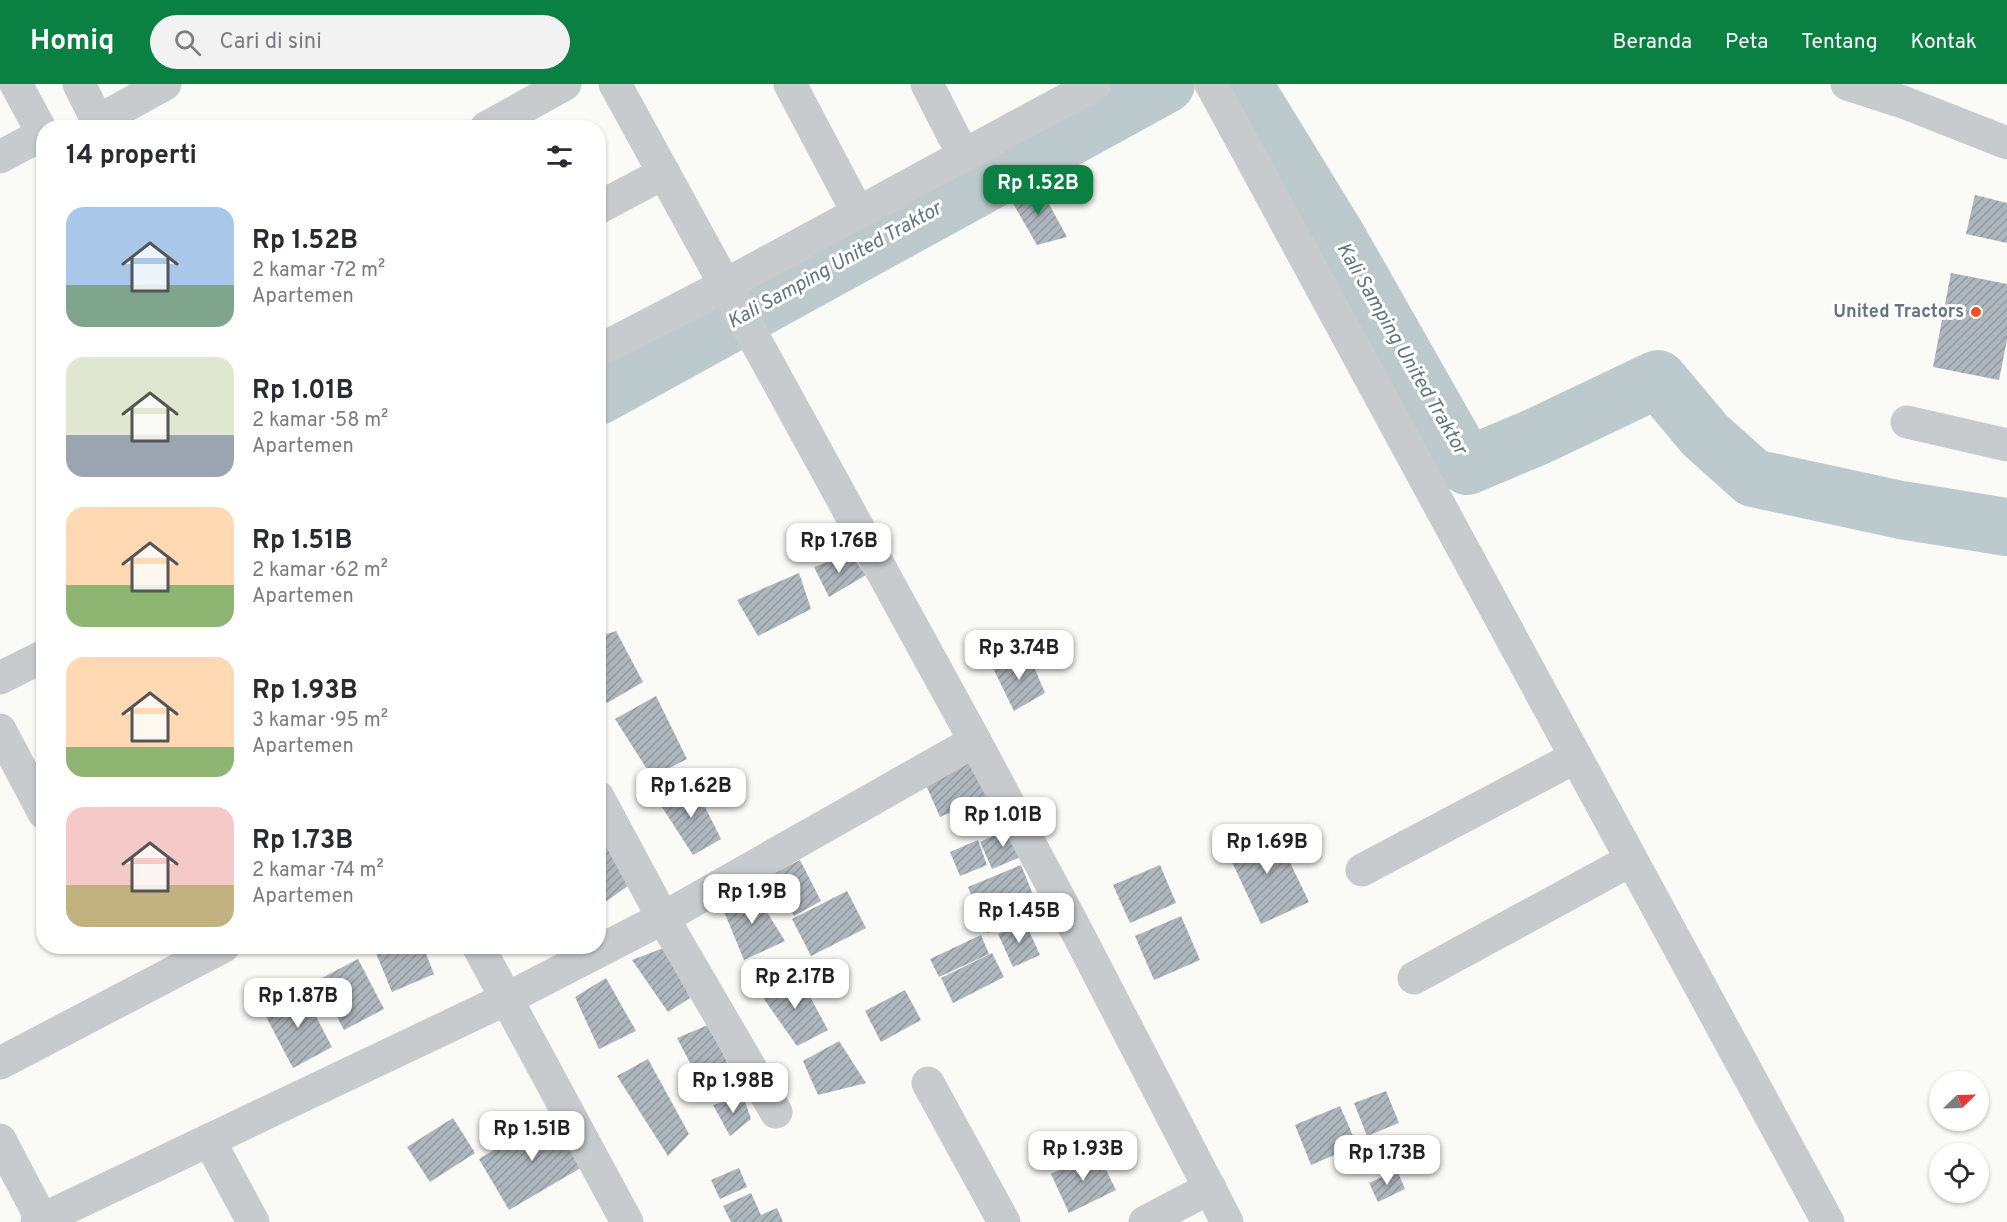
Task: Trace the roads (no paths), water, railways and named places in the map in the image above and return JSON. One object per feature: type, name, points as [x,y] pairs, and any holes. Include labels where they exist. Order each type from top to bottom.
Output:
[{"type":"street","points":[[16,84],[36,122]]},
{"type":"street","points":[[79,84],[97,120]]},
{"type":"street","points":[[106,120],[165,84]]},
{"type":"street","points":[[500,120],[565,84]]},
{"type":"street","points":[[615,84],[975,741],[1227,1222]]},
{"type":"street","points":[[790,84],[858,213]]},
{"type":"street","points":[[927,84],[965,155]]},
{"type":"street","points":[[606,348],[734,302],[858,213],[1095,84]]},
{"type":"street","points":[[1211,84],[1828,1222]]},
{"type":"street","points":[[1847,84],[1907,93],[2007,143]]},
{"type":"street","points":[[0,157],[36,139]]},
{"type":"street","points":[[606,204],[664,172]]},
{"type":"street","points":[[1907,422],[2007,445]]},
{"type":"street","points":[[0,678],[36,660]]},
{"type":"street","points":[[0,730],[36,798]]},
{"type":"street","points":[[606,947],[663,918],[975,741]]},
{"type":"street","points":[[1362,870],[1576,757]]},
{"type":"street","points":[[606,812],[663,918],[776,1112]]},
{"type":"street","points":[[1414,978],[1631,860]]},
{"type":"street","points":[[0,1063],[209,954]]},
{"type":"street","points":[[482,954],[627,1222]]},
{"type":"street","points":[[0,1140],[41,1221],[506,999],[593,954]]},
{"type":"street","points":[[928,1083],[1004,1222]]},
{"type":"street","points":[[209,1140],[253,1222]]},
{"type":"street","points":[[1145,1222],[1210,1188]]},
{"type":"waterway","name":"Kali Samping United Traktor","points":[[606,392],[1166,84]]},
{"type":"waterway","name":"Kali Samping United Traktor","points":[[1243,84],[1338,239],[1467,466],[1536,437],[1658,379],[1705,435],[1753,478],[1901,510],[2007,527]]},
{"type":"place","name":"United Tractors","points":[[1976,312]]}]
